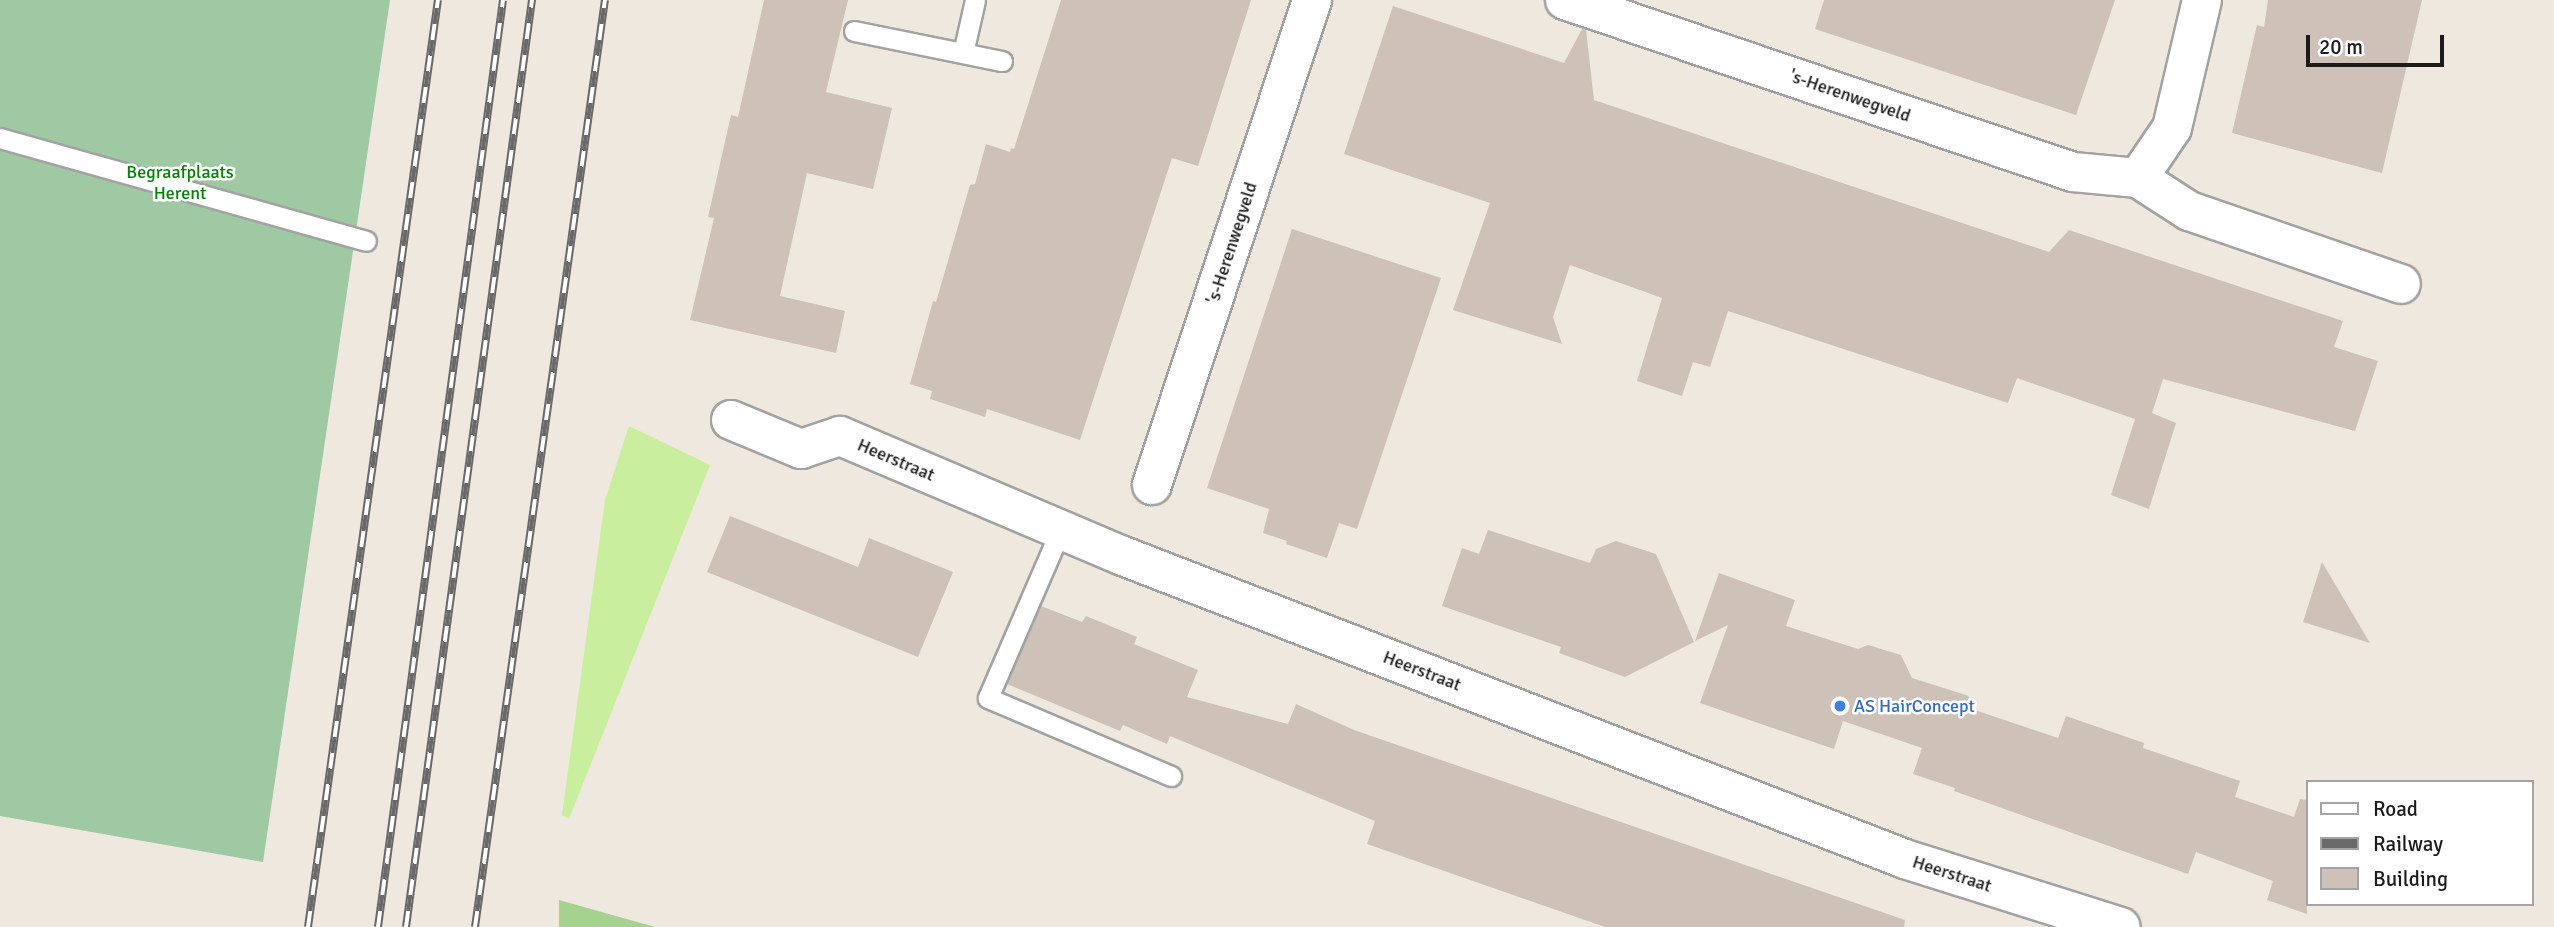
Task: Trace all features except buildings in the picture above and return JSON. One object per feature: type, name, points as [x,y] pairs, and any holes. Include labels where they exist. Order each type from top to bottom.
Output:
[{"type":"street","name":"'s-Herenwegveld","points":[[1152,485],[1312,0]]},
{"type":"street","name":"'s-Herenwegveld","points":[[1564,0],[2073,172],[2138,178],[2189,211],[2401,284]]},
{"type":"street","points":[[2138,178],[2172,128],[2202,0]]},
{"type":"street","name":"Heerstraat","points":[[731,421],[801,449],[840,436],[1061,530],[1905,859],[2121,927]]},
{"type":"lane","points":[[963,54],[975,0]]},
{"type":"lane","points":[[854,31],[1002,61]]},
{"type":"lane","points":[[0,138],[366,241]]},
{"type":"lane","points":[[1061,530],[988,698],[1171,776]]},
{"type":"green space","name":"Begraafplaats Herent","points":[[0,0],[390,0],[263,862],[0,816]]},
{"type":"green space","points":[[629,426],[710,465],[569,819],[562,815],[605,500]]},
{"type":"green space","points":[[559,900],[655,927],[559,927]]},
{"type":"railway","points":[[308,927],[438,0]]},
{"type":"railway","points":[[378,927],[503,0]]},
{"type":"railway","points":[[406,927],[532,0]]},
{"type":"railway","points":[[475,927],[605,0]]},
{"type":"place","name":"AS HairConcept","points":[[1840,706]]}]
